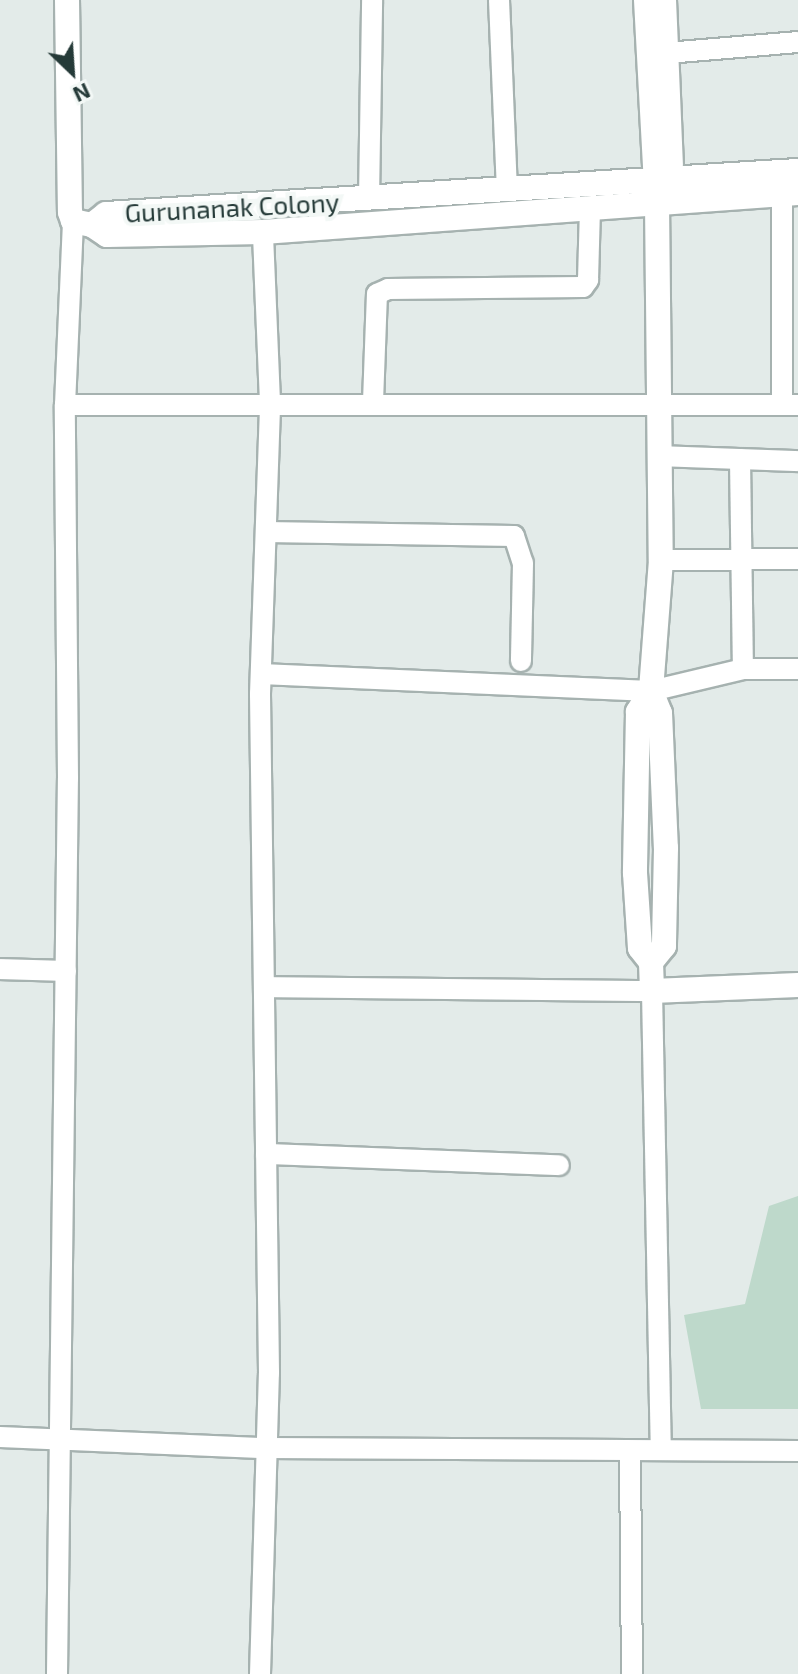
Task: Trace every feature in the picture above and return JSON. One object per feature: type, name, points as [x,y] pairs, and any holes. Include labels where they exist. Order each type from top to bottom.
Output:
[{"type":"street","points":[[57,1674],[66,971],[65,405],[82,223],[67,0]]},
{"type":"street","points":[[369,199],[372,0]]},
{"type":"street","points":[[499,0],[507,191]]},
{"type":"street","points":[[646,0],[664,193]]},
{"type":"street","points":[[661,1448],[651,962],[640,948],[635,873],[638,712],[651,691],[661,560],[667,53],[664,0]]},
{"type":"street","points":[[667,53],[798,42]]},
{"type":"street","name":"Gurunanak Colony","points":[[82,223],[107,235],[263,232],[590,208],[798,171]]},
{"type":"street","name":"Gurunanak Colony","points":[[82,223],[106,214],[507,191],[790,194]]},
{"type":"street","points":[[65,405],[270,402],[790,405],[790,194]]},
{"type":"street","points":[[373,402],[377,294],[388,289],[583,287],[588,280],[590,208]]},
{"type":"street","points":[[260,1674],[266,1448],[261,674],[270,402],[263,232]]},
{"type":"street","points":[[661,456],[798,461]]},
{"type":"street","points":[[740,459],[743,669]]},
{"type":"street","points":[[266,532],[514,536],[523,563],[521,661]]},
{"type":"street","points":[[661,560],[798,559]]},
{"type":"street","points":[[261,674],[651,691],[743,669],[798,669]]},
{"type":"street","points":[[0,969],[66,971]]},
{"type":"street","points":[[264,987],[652,991],[798,985]]},
{"type":"street","points":[[266,1154],[559,1165]]},
{"type":"street","points":[[0,1437],[60,1437],[266,1448],[798,1451]]},
{"type":"street","points":[[630,1452],[632,1674]]},
{"type":"green space","points":[[798,1196],[798,1409],[701,1409],[684,1315],[745,1304],[769,1206]]}]
